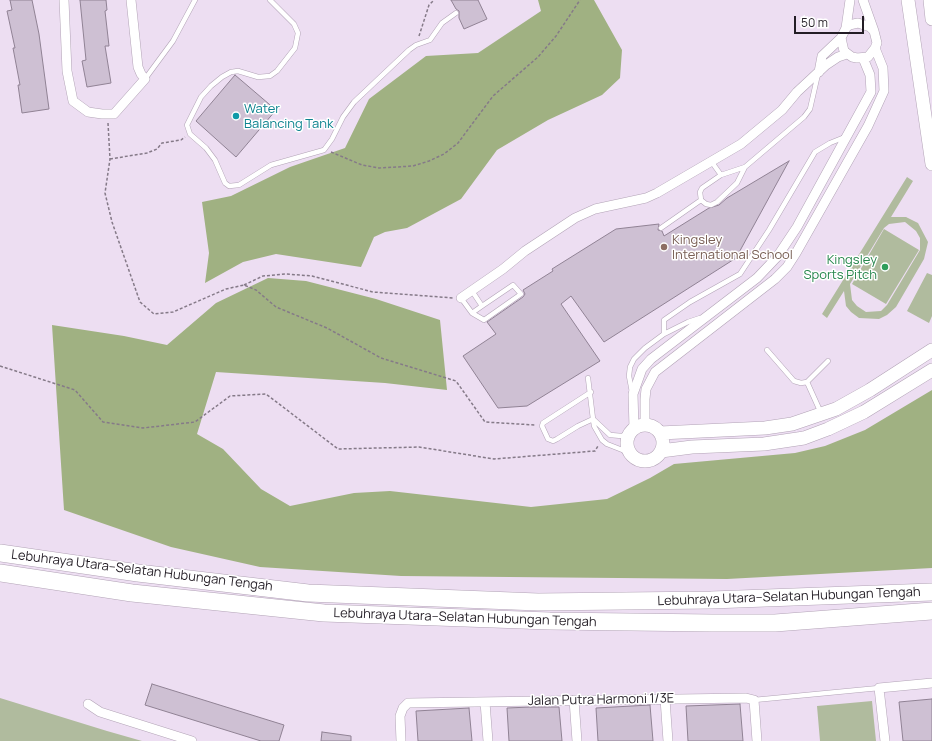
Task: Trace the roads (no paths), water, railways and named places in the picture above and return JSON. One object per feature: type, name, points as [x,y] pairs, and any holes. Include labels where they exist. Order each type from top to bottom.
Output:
[{"type":"highway","name":"Lebuhraya Utara–Selatan Hubungan Tengah","points":[[0,553],[138,573],[308,593],[538,602],[711,600],[932,592]]},
{"type":"highway","name":"Lebuhraya Utara–Selatan Hubungan Tengah","points":[[0,573],[132,593],[324,613],[542,621],[775,623],[932,611]]},
{"type":"main road","points":[[908,0],[932,164]]},
{"type":"main road","points":[[930,0],[932,19]]},
{"type":"main road","points":[[660,433],[778,427],[822,415],[870,390],[932,350]]},
{"type":"main road","points":[[661,451],[663,442],[660,433],[651,426],[637,428],[627,445],[630,454],[635,458],[646,461],[652,459],[661,451],[692,447],[764,444],[804,438],[828,430],[864,412],[932,370]]},
{"type":"street","points":[[64,0],[69,82],[73,101],[79,107],[92,113],[114,114],[145,79],[138,67],[132,0]]},
{"type":"street","points":[[850,0],[846,28],[842,38],[842,47],[847,54],[852,57],[863,58],[868,56],[875,48],[877,43],[863,0]]},
{"type":"street","points":[[846,28],[858,23],[870,27],[874,31]]},
{"type":"street","points":[[819,72],[822,56],[842,38]]},
{"type":"street","points":[[637,428],[646,388],[655,372],[775,279],[787,267],[796,253],[868,126],[884,91],[883,68],[875,48]]},
{"type":"street","points":[[461,298],[525,251],[575,218],[601,208],[646,198],[741,144],[782,110],[797,92],[831,61],[847,54]]},
{"type":"street","points":[[637,428],[633,394],[642,369],[651,359],[705,316],[757,278],[777,257],[797,227],[849,135],[871,92],[870,76],[863,58]]},
{"type":"street","points":[[886,741],[879,688],[932,683]]},
{"type":"street","name":"Jalan Putra Harmoni 1/3E","points":[[401,741],[400,716],[403,708],[408,703],[746,698],[754,700]]},
{"type":"street","points":[[665,699],[668,741]]},
{"type":"street","points":[[574,700],[577,741]]},
{"type":"street","points":[[754,700],[757,741]]},
{"type":"street","points":[[485,702],[488,741]]},
{"type":"street","points":[[88,704],[100,712],[192,741]]},
{"type":"lane","points":[[145,79],[173,41],[194,0]]},
{"type":"lane","points":[[270,0],[294,24],[298,32],[295,48],[277,71],[270,76],[258,77],[244,72],[231,72],[211,86],[201,97],[189,118],[187,125],[190,134],[206,148],[215,160],[225,183],[229,186],[239,185],[270,165],[324,150],[332,139],[343,117],[354,102],[416,45],[430,40],[442,23],[456,13]]},
{"type":"lane","points":[[745,167],[737,183],[717,202],[711,205],[706,204],[701,200],[700,192],[702,188],[721,176],[745,167],[804,117],[810,109],[819,72]]},
{"type":"lane","points":[[664,334],[664,320],[690,302],[740,274],[769,230],[815,152],[830,143],[849,135]]},
{"type":"lane","points":[[711,161],[721,176]]},
{"type":"lane","points":[[661,228],[701,200]]},
{"type":"lane","points":[[461,298],[472,313],[484,320],[521,294],[521,292],[513,285],[472,313]]},
{"type":"lane","points":[[472,291],[482,306]]},
{"type":"lane","points":[[633,394],[629,376],[634,359],[645,348],[664,334],[688,322],[705,316]]},
{"type":"lane","points":[[767,350],[794,381],[801,383],[807,382],[828,361]]},
{"type":"lane","points":[[588,378],[591,392],[594,426],[602,440],[607,444],[630,454]]},
{"type":"lane","points":[[807,382],[822,415]]},
{"type":"lane","points":[[591,392],[545,420],[542,426],[548,439],[553,441],[593,419]]},
{"type":"lane","points":[[593,419],[610,435],[622,436],[637,428]]},
{"type":"lane","points":[[754,700],[879,688]]},
{"type":"place","name":"Water Balancing Tank","points":[[236,116]]},
{"type":"place","name":"Kingsley International School","points":[[664,247]]},
{"type":"place","name":"Kingsley Sports Pitch","points":[[885,267]]}]
